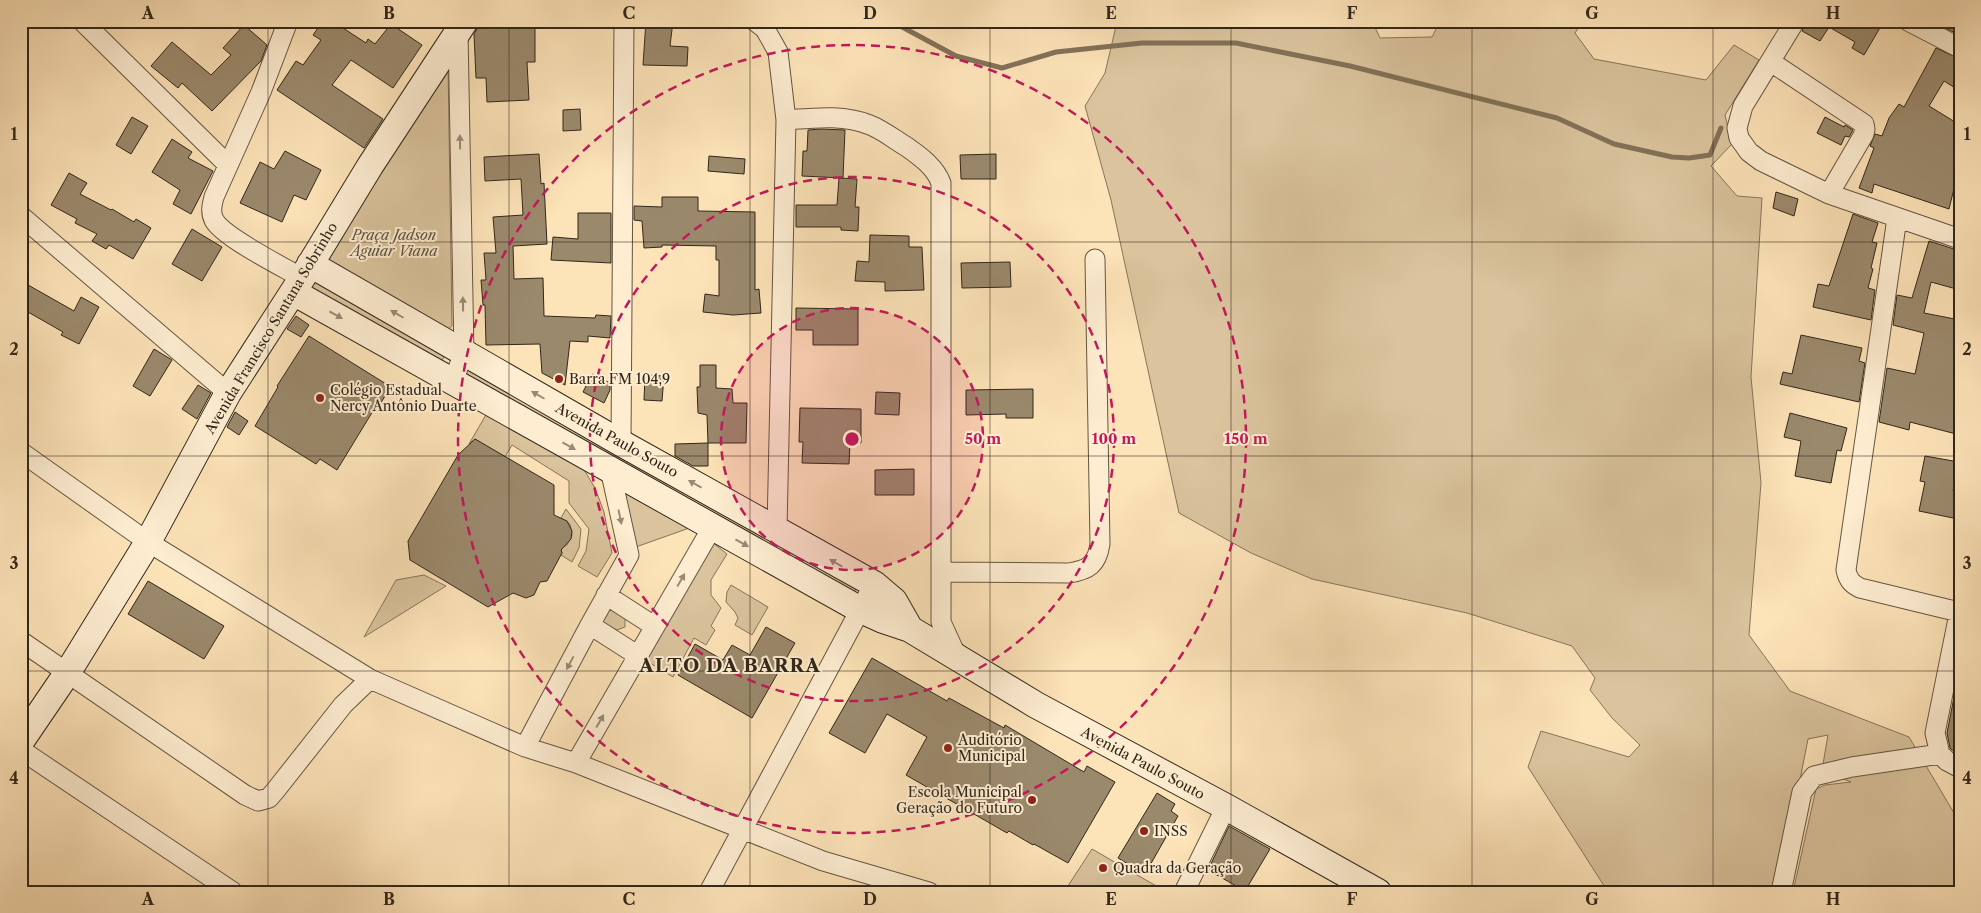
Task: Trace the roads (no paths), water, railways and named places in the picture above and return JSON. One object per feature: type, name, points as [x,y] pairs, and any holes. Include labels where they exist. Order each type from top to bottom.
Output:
[{"type":"street","points":[[82,21],[228,165]]},
{"type":"street","points":[[288,21],[260,92],[214,197],[212,209],[215,221],[221,228],[302,278]]},
{"type":"street","points":[[621,442],[624,21]]},
{"type":"street","points":[[755,21],[771,36],[778,52],[786,120],[777,529]]},
{"type":"street","points":[[1795,21],[1743,106],[1737,128],[1740,138],[1749,152],[1760,161],[1829,194],[1960,239]]},
{"type":"street","points":[[1908,21],[1960,48]]},
{"type":"street","points":[[453,381],[464,353],[462,27]]},
{"type":"street","name":"Avenida Francisco Santana Sobrinho","points":[[21,741],[68,672],[148,542],[228,393],[302,278],[370,166],[462,27]]},
{"type":"street","points":[[1771,62],[1864,124],[1864,134],[1829,194]]},
{"type":"street","points":[[786,120],[824,117],[851,120],[871,125],[926,162],[938,176],[941,184],[941,622],[957,658]]},
{"type":"street","points":[[21,216],[228,393]]},
{"type":"street","points":[[1897,218],[1846,570],[1848,578],[1860,588],[1960,610],[1935,733],[1940,754],[1947,761],[1960,768]]},
{"type":"street","points":[[941,572],[1069,573],[1084,571],[1096,561],[1100,544],[1095,259]]},
{"type":"street","name":"Avenida Paulo Souto","points":[[302,278],[464,353],[874,584],[894,601],[910,629]]},
{"type":"street","name":"Avenida Paulo Souto","points":[[302,278],[453,381],[859,608],[883,620],[910,629],[1036,705],[1226,807],[1378,892]]},
{"type":"street","points":[[21,452],[148,542],[370,679],[525,747],[576,764],[823,860],[929,892]]},
{"type":"street","points":[[525,747],[629,555],[610,469]]},
{"type":"street","points":[[576,764],[712,526]]},
{"type":"street","points":[[709,892],[859,608],[874,584]]},
{"type":"street","points":[[606,595],[654,626]]},
{"type":"street","points":[[590,625],[637,656]]},
{"type":"street","points":[[21,641],[240,791],[258,801],[269,798],[343,705],[370,679]]},
{"type":"street","points":[[21,750],[233,892]]},
{"type":"street","points":[[1781,892],[1802,792],[1814,776],[1852,767],[1940,754]]},
{"type":"street","points":[[1184,892],[1226,807]]},
{"type":"waterway","points":[[891,21],[956,56],[1002,68],[1056,52],[1142,43],[1236,43],[1350,66],[1557,118],[1614,144],[1672,157],[1689,158],[1710,155],[1721,128]]},
{"type":"place","name":"Barra FM 104,9","points":[[559,379]]},
{"type":"place","name":"Colégio Estadual Nercy Antônio Duarte","points":[[320,398]]},
{"type":"place","name":"Auditório Municipal","points":[[948,748]]},
{"type":"place","name":"Escola Municipal Geração do Futuro","points":[[1032,800]]},
{"type":"place","name":"INSS","points":[[1144,831]]},
{"type":"place","name":"Quadra da Geração","points":[[1103,868]]},
{"type":"district","name":"ALTO DA BARRA","points":[[730,665]]},
{"type":"park label","name":"Praça Jadson Aguiar Viana","points":[[394,244]]}]
